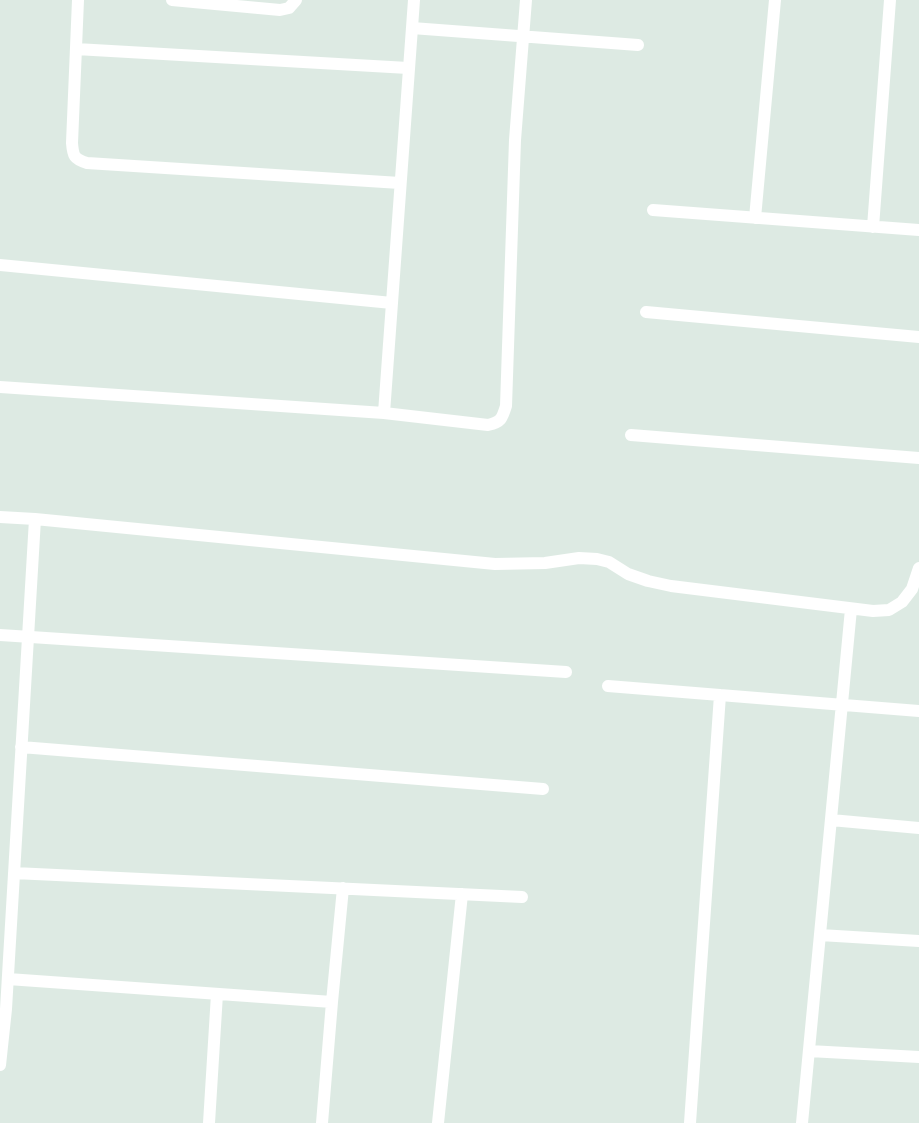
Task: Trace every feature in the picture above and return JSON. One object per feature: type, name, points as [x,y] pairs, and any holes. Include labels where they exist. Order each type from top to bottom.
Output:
[{"type":"street","points":[[78,0],[72,143],[73,154],[78,160],[87,163],[400,182]]},
{"type":"street","points":[[172,0],[280,10],[289,8],[296,0]]},
{"type":"street","points":[[384,413],[414,0]]},
{"type":"street","points":[[0,388],[384,413],[488,425],[496,423],[503,417],[506,406],[514,140],[526,0]]},
{"type":"street","points":[[754,218],[775,0]]},
{"type":"street","points":[[873,227],[890,0]]},
{"type":"street","points":[[412,28],[638,45]]},
{"type":"street","points":[[76,49],[408,68]]},
{"type":"street","points":[[653,210],[919,230]]},
{"type":"street","points":[[0,265],[392,303]]},
{"type":"street","points":[[646,312],[919,337]]},
{"type":"street","points":[[631,435],[919,458]]},
{"type":"street","points":[[0,517],[35,519],[495,564],[545,563],[579,558],[597,559],[609,562],[628,574],[648,581],[671,586],[873,611],[889,610],[902,602],[912,589],[919,568]]},
{"type":"street","points":[[0,1065],[2,1021],[8,980],[35,519]]},
{"type":"street","points":[[802,1123],[851,608]]},
{"type":"street","points":[[0,635],[566,672]]},
{"type":"street","points":[[608,686],[919,711]]},
{"type":"street","points":[[690,1123],[720,695]]},
{"type":"street","points":[[21,747],[543,789]]},
{"type":"street","points":[[831,820],[919,828]]},
{"type":"street","points":[[14,872],[522,897]]},
{"type":"street","points":[[322,1123],[343,888]]},
{"type":"street","points":[[438,1123],[462,894]]},
{"type":"street","points":[[820,935],[919,941]]},
{"type":"street","points":[[8,980],[332,1002]]},
{"type":"street","points":[[209,1123],[217,994]]},
{"type":"street","points":[[809,1051],[919,1057]]}]
